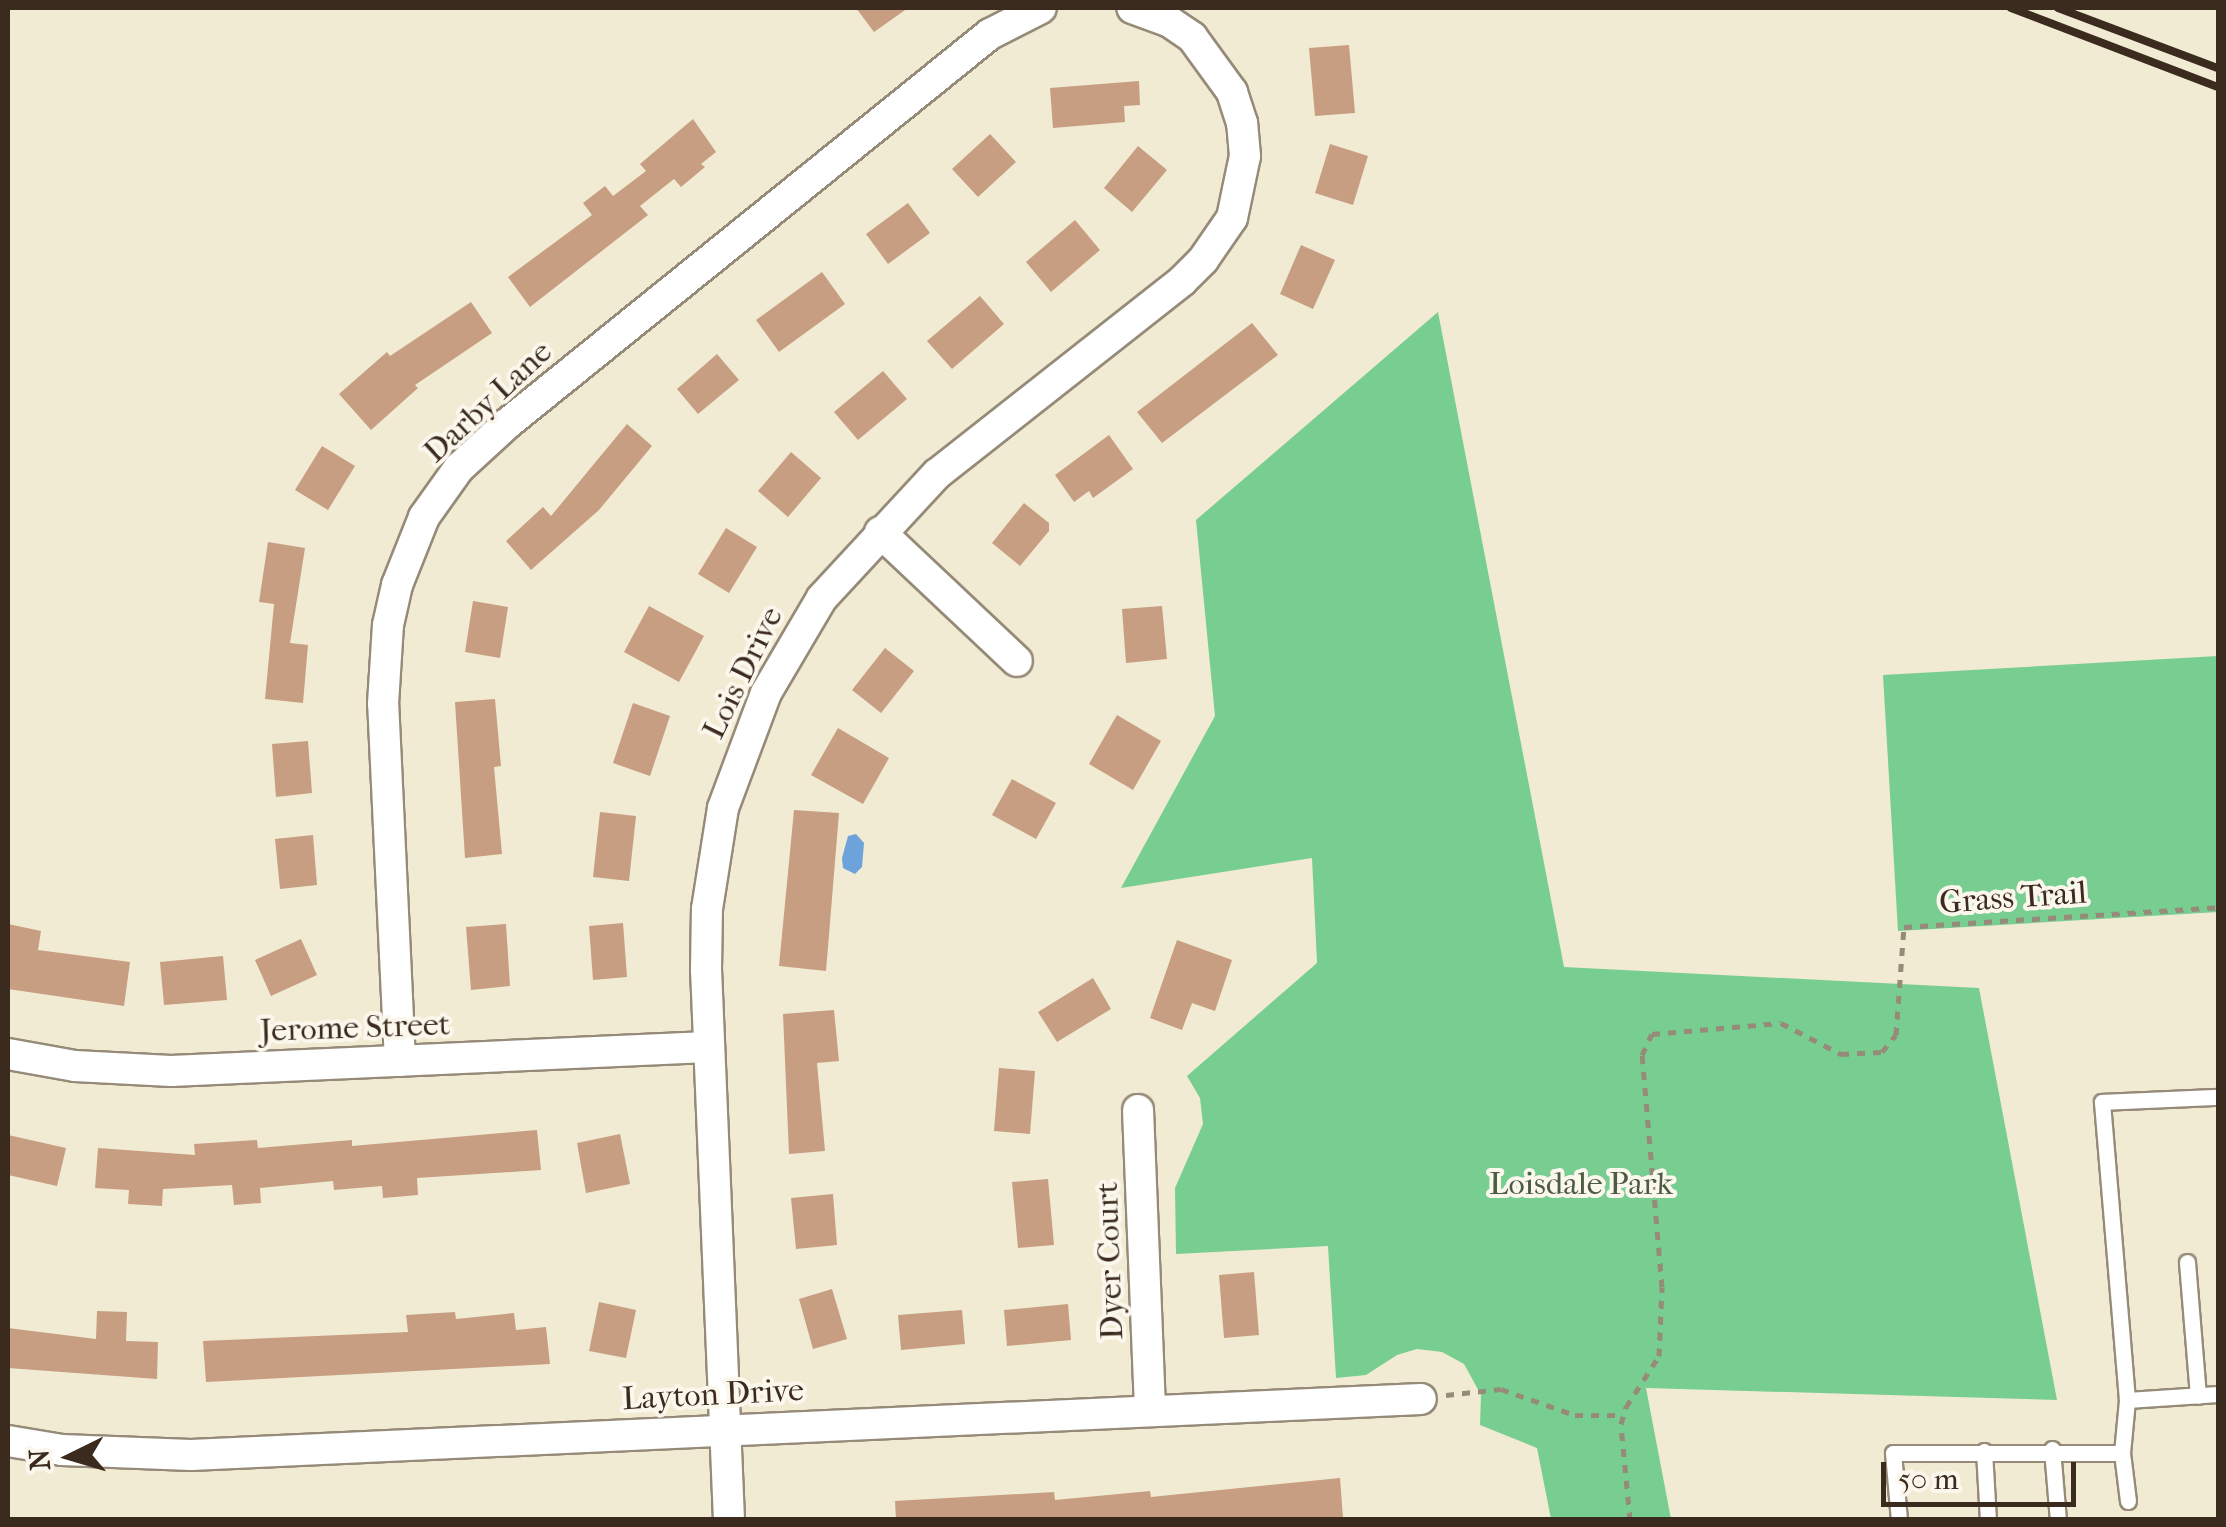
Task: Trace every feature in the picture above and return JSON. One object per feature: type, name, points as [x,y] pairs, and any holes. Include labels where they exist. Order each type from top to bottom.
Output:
[{"type":"street","name":"Darby Lane","points":[[400,1062],[383,704],[390,612],[408,550],[424,517],[459,468],[508,423],[990,34],[1041,8]]},
{"type":"street","name":"Lois Drive","points":[[729,1520],[706,1047],[709,894],[723,808],[766,692],[802,627],[880,532],[937,474],[1182,281],[1222,236],[1238,198],[1245,156],[1232,92],[1205,49],[1170,22],[1132,8]]},
{"type":"street","points":[[880,532],[1017,661]]},
{"type":"street","name":"Jerome Street","points":[[8,1054],[74,1066],[172,1071],[706,1047]]},
{"type":"street","name":"Dyer Court","points":[[1138,1110],[1150,1410]]},
{"type":"street","name":"Layton Drive","points":[[8,1441],[62,1450],[191,1455],[1422,1399]]},
{"type":"lane","points":[[2128,1501],[2122,1453],[2128,1400],[2102,1102],[2218,1096]]},
{"type":"lane","points":[[2188,1262],[2198,1396]]},
{"type":"lane","points":[[2128,1400],[2218,1394]]},
{"type":"lane","points":[[2052,1450],[2058,1520]]},
{"type":"lane","points":[[1984,1451],[1988,1520]]},
{"type":"lane","points":[[1899,1520],[1894,1453],[2122,1453]]},
{"type":"path","name":"Grass Trail","points":[[1622,1415],[1659,1356],[1662,1287],[1642,1055],[1652,1034],[1782,1022],[1841,1054],[1882,1052],[1896,1035],[1904,928],[2218,907]]},
{"type":"path","points":[[1422,1399],[1495,1388],[1574,1416],[1622,1415],[1620,1436],[1630,1520]]},
{"type":"green space","name":"Loisdale Park","points":[[1438,312],[1564,967],[1979,988],[2057,1400],[1646,1388],[1671,1519],[1551,1519],[1537,1448],[1480,1425],[1481,1395],[1464,1364],[1442,1352],[1417,1349],[1397,1355],[1366,1375],[1336,1378],[1328,1246],[1176,1254],[1175,1188],[1203,1124],[1200,1098],[1187,1076],[1317,963],[1312,858],[1121,888],[1215,716],[1196,520]]},
{"type":"green space","points":[[2218,656],[2218,912],[1898,931],[1883,675]]},
{"type":"water","points":[[856,834],[864,843],[862,867],[855,874],[843,868],[842,858],[848,836]]},
{"type":"building","points":[[856,8],[908,8],[874,32]]},
{"type":"building","points":[[1349,45],[1355,113],[1315,116],[1309,48]]},
{"type":"building","points":[[1139,81],[1140,105],[1124,106],[1125,122],[1053,128],[1050,88]]},
{"type":"building","points":[[693,119],[716,152],[701,164],[705,167],[681,187],[674,179],[640,206],[648,215],[530,307],[508,277],[592,215],[583,203],[605,186],[613,196],[646,171],[640,164]]},
{"type":"building","points":[[990,134],[1016,162],[978,197],[952,169]]},
{"type":"building","points":[[1330,144],[1368,156],[1353,205],[1315,193]]},
{"type":"building","points":[[1138,146],[1167,170],[1132,212],[1104,188]]},
{"type":"building","points":[[908,203],[930,233],[888,264],[866,234]]},
{"type":"building","points":[[1075,220],[1100,250],[1051,292],[1026,262]]},
{"type":"building","points":[[1301,245],[1335,260],[1313,309],[1280,294]]},
{"type":"building","points":[[822,272],[845,304],[779,352],[756,320]]},
{"type":"building","points":[[980,296],[1004,324],[952,369],[927,341]]},
{"type":"building","points":[[471,302],[492,333],[415,385],[418,388],[371,430],[339,394],[387,352],[390,356]]},
{"type":"building","points":[[1252,323],[1278,355],[1162,443],[1137,412]]},
{"type":"building","points":[[717,354],[739,380],[698,414],[677,389]]},
{"type":"building","points":[[883,371],[907,399],[858,440],[834,412]]},
{"type":"building","points":[[627,424],[652,446],[599,510],[531,570],[506,541],[543,507],[551,516]]},
{"type":"building","points":[[1109,435],[1133,469],[1093,498],[1089,491],[1074,502],[1055,475]]},
{"type":"building","points":[[322,446],[355,466],[328,510],[295,490]]},
{"type":"building","points":[[791,452],[821,478],[788,517],[758,491]]},
{"type":"building","points":[[1024,503],[1049,523],[1049,531],[1020,566],[992,543]]},
{"type":"building","points":[[726,528],[757,547],[729,593],[698,574]]},
{"type":"building","points":[[268,542],[305,548],[290,643],[308,645],[303,703],[265,699],[274,604],[259,602]]},
{"type":"building","points":[[473,601],[508,607],[500,658],[465,652]]},
{"type":"building","points":[[649,606],[704,636],[679,682],[624,652]]},
{"type":"building","points":[[1162,606],[1167,659],[1126,663],[1122,609]]},
{"type":"building","points":[[885,648],[914,671],[881,713],[852,690]]},
{"type":"building","points":[[495,699],[501,766],[494,767],[502,854],[465,858],[455,702]]},
{"type":"building","points":[[633,703],[670,716],[650,776],[613,763]]},
{"type":"building","points":[[1117,715],[1161,741],[1133,790],[1089,764]]},
{"type":"building","points":[[838,728],[889,758],[863,804],[811,775]]},
{"type":"building","points":[[308,741],[312,793],[276,797],[272,744]]},
{"type":"building","points":[[1012,779],[1056,803],[1036,839],[992,815]]},
{"type":"building","points":[[794,810],[839,813],[826,971],[779,966]]},
{"type":"building","points":[[600,812],[636,816],[629,881],[593,877]]},
{"type":"building","points":[[313,835],[317,885],[280,889],[275,839]]},
{"type":"building","points":[[623,923],[627,977],[593,980],[589,926]]},
{"type":"building","points":[[8,924],[41,931],[38,950],[130,962],[124,1006],[8,989]]},
{"type":"building","points":[[506,924],[510,986],[471,990],[466,927]]},
{"type":"building","points":[[301,939],[317,975],[271,996],[255,960]]},
{"type":"building","points":[[1177,940],[1232,960],[1215,1011],[1192,1003],[1182,1030],[1150,1018]]},
{"type":"building","points":[[223,956],[227,1000],[164,1005],[160,962]]},
{"type":"building","points":[[1093,978],[1111,1009],[1057,1042],[1038,1012]]},
{"type":"building","points":[[834,1010],[839,1061],[817,1063],[825,1151],[789,1154],[783,1014]]},
{"type":"building","points":[[999,1068],[1035,1071],[1030,1134],[994,1131]]},
{"type":"building","points":[[537,1130],[541,1170],[417,1178],[418,1195],[383,1198],[382,1186],[334,1190],[333,1181],[260,1188],[261,1203],[234,1205],[232,1185],[163,1189],[162,1206],[128,1204],[129,1190],[95,1188],[98,1148],[195,1155],[194,1144],[257,1140],[258,1148],[352,1140],[352,1146]]},
{"type":"building","points":[[620,1134],[630,1184],[586,1193],[577,1143]]},
{"type":"building","points":[[8,1135],[66,1148],[57,1186],[8,1175]]},
{"type":"building","points":[[1048,1179],[1054,1245],[1018,1248],[1012,1182]]},
{"type":"building","points":[[833,1194],[837,1245],[796,1249],[791,1198]]},
{"type":"building","points":[[1254,1272],[1259,1335],[1224,1338],[1219,1275]]},
{"type":"building","points":[[832,1289],[847,1339],[813,1349],[799,1299]]},
{"type":"building","points":[[599,1302],[636,1310],[626,1358],[589,1351]]},
{"type":"building","points":[[1068,1304],[1071,1340],[1007,1346],[1004,1310]]},
{"type":"building","points":[[962,1310],[965,1344],[901,1350],[898,1315]]},
{"type":"building","points":[[97,1311],[127,1312],[126,1341],[158,1342],[157,1379],[8,1368],[8,1328],[96,1339]]},
{"type":"building","points":[[455,1312],[456,1319],[514,1313],[516,1330],[546,1327],[550,1364],[206,1382],[203,1341],[408,1332],[406,1315]]},
{"type":"building","points":[[1340,1478],[1343,1518],[1330,1520],[896,1520],[895,1501],[1054,1492],[1055,1500],[1150,1491],[1151,1497]]},
{"type":"railway","points":[[2011,8],[2218,87]]},
{"type":"railway","points":[[2058,8],[2218,68]]}]
